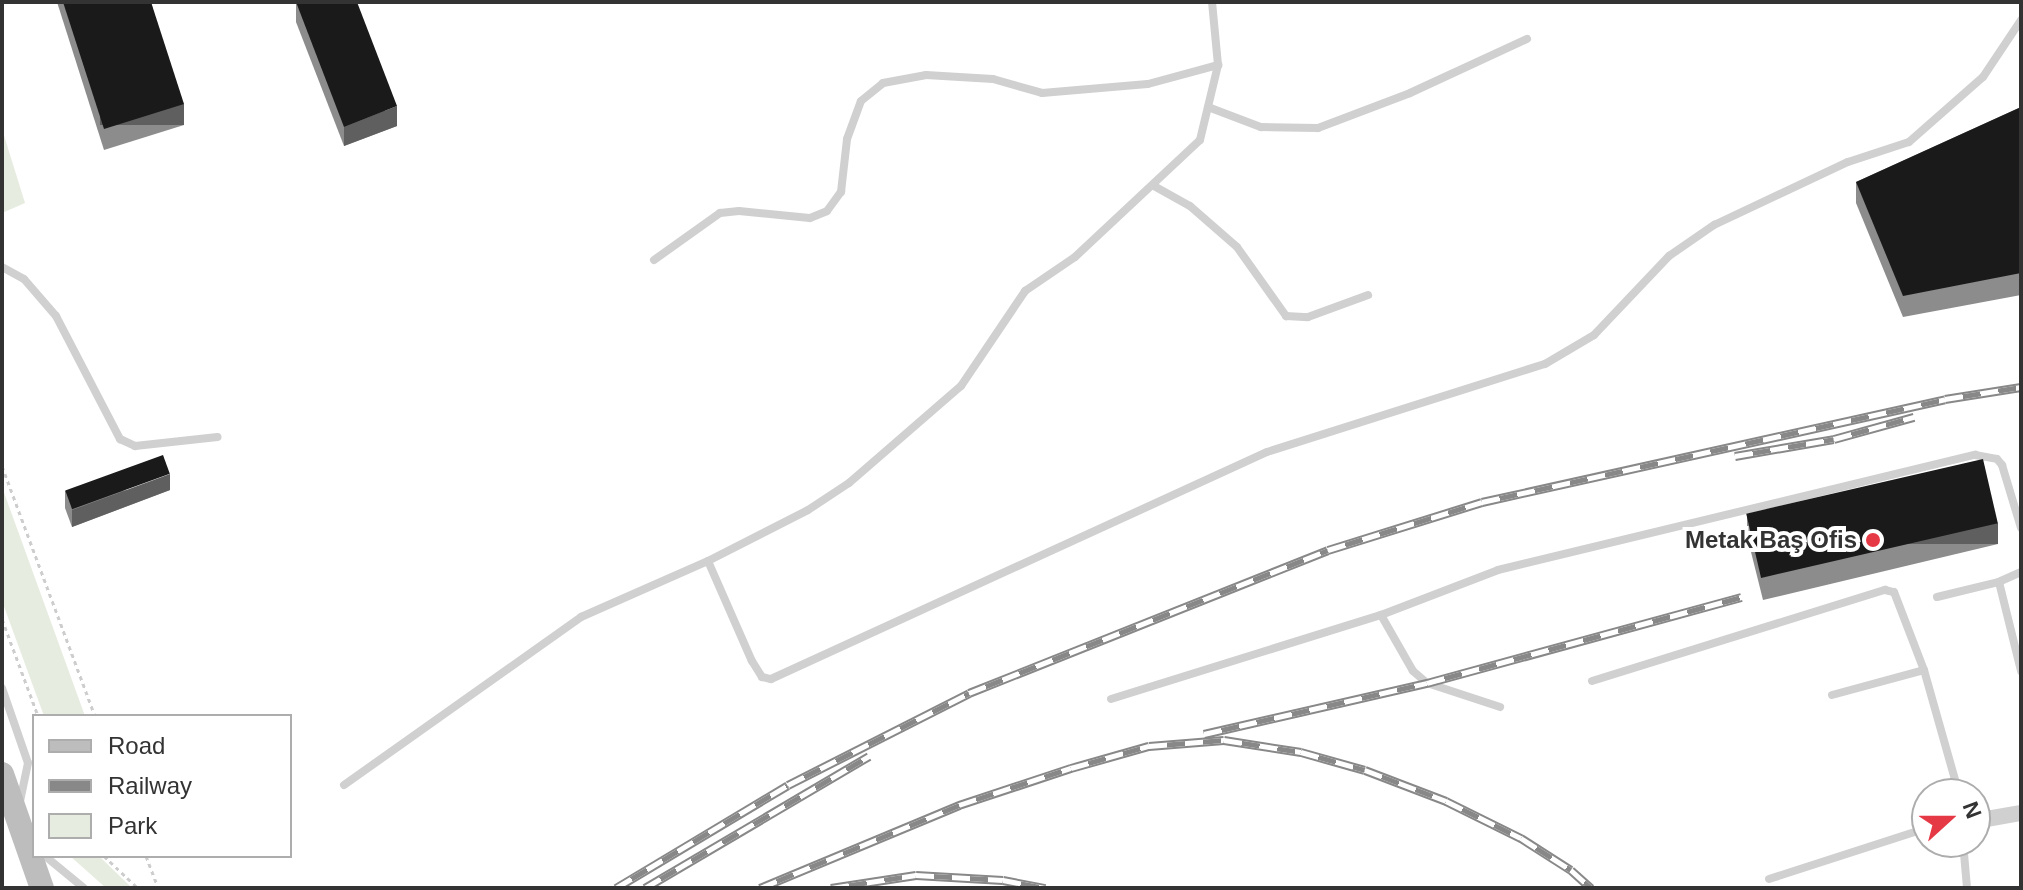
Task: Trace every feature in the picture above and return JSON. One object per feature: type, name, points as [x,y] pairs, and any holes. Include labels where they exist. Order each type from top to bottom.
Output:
[{"type":"street","points":[[2,774],[30,843]]},
{"type":"street","points":[[1991,818],[2021,813]]},
{"type":"street","points":[[34,858],[42,888]]},
{"type":"lane","points":[[344,785],[581,617],[708,561],[808,510],[849,483],[961,386],[1025,291],[1075,257],[1200,140],[1218,65],[1212,2]]},
{"type":"lane","points":[[708,561],[752,661],[762,677],[771,679],[1267,452],[1545,364],[1594,335],[1669,256],[1714,225],[1848,162],[1909,142],[1983,77],[2021,20]]},
{"type":"lane","points":[[1208,107],[1261,127],[1318,128],[1410,93],[1527,39]]},
{"type":"lane","points":[[654,260],[720,213],[739,211],[810,218],[827,211],[841,192],[847,139],[861,101],[883,83],[926,75],[966,77],[993,79],[1042,93],[1148,84],[1218,65]]},
{"type":"lane","points":[[1154,186],[1190,206],[1237,247],[1286,316],[1308,317],[1368,295]]},
{"type":"lane","points":[[2,267],[24,279],[56,316],[120,439],[135,446],[218,437]]},
{"type":"lane","points":[[1111,699],[1381,615],[1498,570],[1975,455],[1997,459],[2002,465],[2021,528]]},
{"type":"lane","points":[[1937,597],[1999,582],[2021,572]]},
{"type":"lane","points":[[1999,582],[2021,671]]},
{"type":"lane","points":[[1592,681],[1885,590],[1899,597],[1924,670],[1954,778]]},
{"type":"lane","points":[[1381,615],[1405,659],[1427,683],[1500,707]]},
{"type":"lane","points":[[1832,695],[1924,670]]},
{"type":"lane","points":[[2,688],[28,763],[27,780],[16,814]]},
{"type":"lane","points":[[1769,879],[1911,833]]},
{"type":"lane","points":[[47,858],[84,888]]},
{"type":"lane","points":[[1964,858],[1967,888]]},
{"type":"path","points":[[2,466],[94,714]]},
{"type":"path","points":[[2,619],[37,714]]},
{"type":"path","points":[[106,858],[138,888]]},
{"type":"path","points":[[147,858],[158,888]]},
{"type":"green space","points":[[2,129],[25,203],[2,213]]},
{"type":"green space","points":[[2,487],[84,714],[43,714],[2,601]]},
{"type":"green space","points":[[72,858],[101,858],[132,888],[106,888]]},
{"type":"building","points":[[63,2],[151,2],[184,104],[104,129]]},
{"type":"building","points":[[296,2],[357,2],[397,106],[344,127]]},
{"type":"building","points":[[2021,107],[2021,273],[1903,296],[1856,182]]},
{"type":"building","points":[[163,455],[170,474],[72,509],[65,491]]},
{"type":"building","name":"Metak Baş Ofis","points":[[1983,459],[1998,523],[1761,578],[1746,514]]},
{"type":"railway","points":[[616,888],[788,785],[969,693],[1328,550],[1482,502],[1945,399],[2021,387]]},
{"type":"railway","points":[[1735,456],[1834,439],[1914,417]]},
{"type":"railway","points":[[1204,734],[1427,683],[1741,597]]},
{"type":"railway","points":[[760,888],[959,805],[1071,768],[1149,746],[1224,740],[1301,752],[1365,770],[1446,801],[1521,838],[1571,870],[1591,888]]},
{"type":"railway","points":[[645,888],[869,756]]},
{"type":"railway","points":[[831,888],[916,875],[1003,880],[1045,888]]},
{"type":"place","name":"Metak Baş Ofis","points":[[1873,540]]}]
